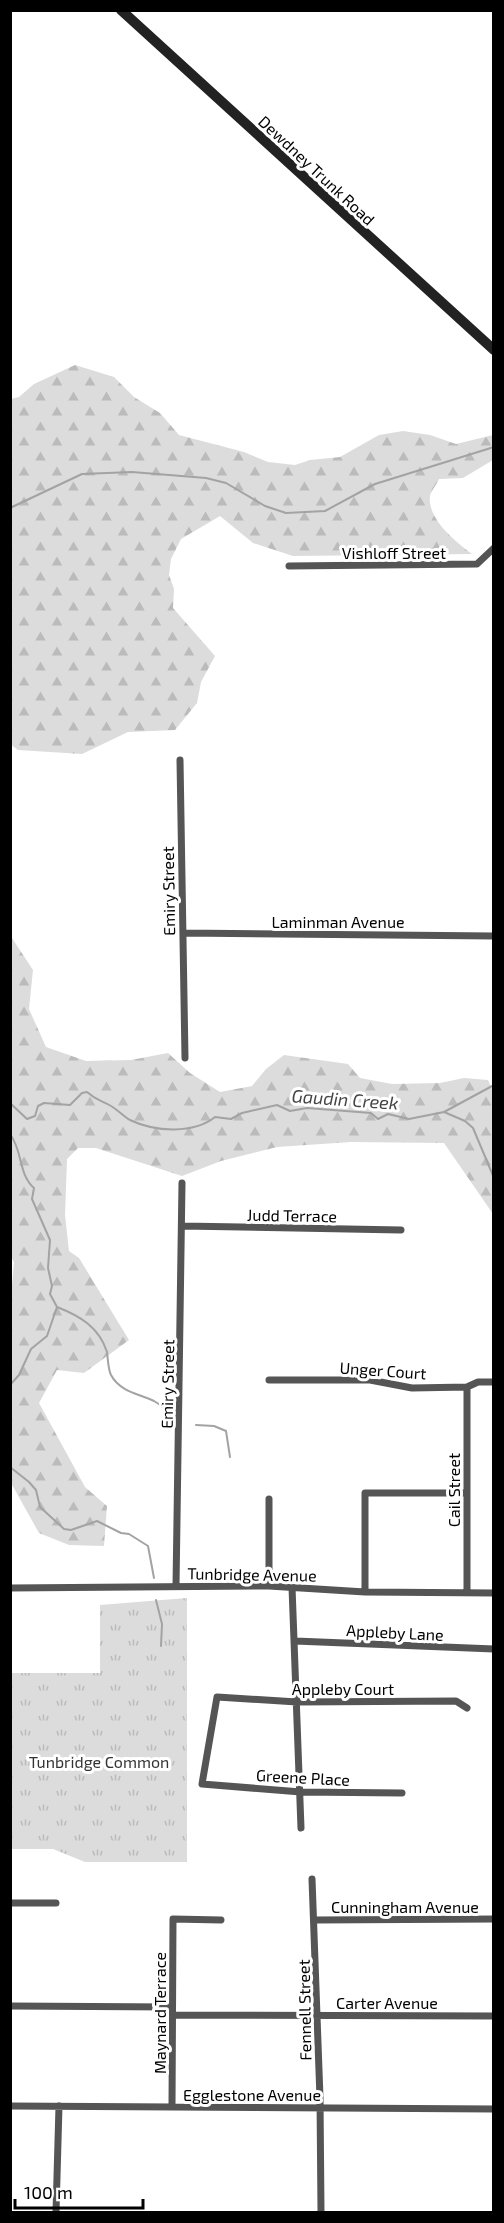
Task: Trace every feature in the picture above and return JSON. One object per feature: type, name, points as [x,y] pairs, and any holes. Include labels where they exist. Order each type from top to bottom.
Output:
[{"type":"main road","name":"Dewdney Trunk Road","points":[[122,10],[494,350]]},
{"type":"street","name":"Vishloff Street","points":[[289,566],[477,564],[494,548]]},
{"type":"street","name":"Emiry Street","points":[[180,760],[185,1058]]},
{"type":"street","name":"Laminman Avenue","points":[[183,933],[494,936]]},
{"type":"street","name":"Emiry Street","points":[[176,1586],[182,1183]]},
{"type":"street","name":"Judd Terrace","points":[[182,1226],[401,1230]]},
{"type":"street","name":"Unger Court","points":[[270,1380],[370,1380],[412,1388],[466,1387],[478,1382],[494,1382]]},
{"type":"street","name":"Cail Street","points":[[466,1387],[467,1593]]},
{"type":"street","points":[[365,1592],[365,1492],[466,1493]]},
{"type":"street","points":[[269,1499],[269,1586]]},
{"type":"street","name":"Tunbridge Avenue","points":[[10,1588],[269,1586],[365,1592],[494,1593]]},
{"type":"street","points":[[292,1587],[301,1828]]},
{"type":"street","name":"Appleby Lane","points":[[295,1641],[494,1648]]},
{"type":"street","name":"Appleby Court","points":[[202,1784],[217,1697],[297,1702],[456,1701],[467,1708]]},
{"type":"street","name":"Greene Place","points":[[202,1784],[301,1792],[402,1793]]},
{"type":"street","name":"Fennell Street","points":[[312,1879],[316,1920],[321,2212]]},
{"type":"street","points":[[10,1903],[56,1903]]},
{"type":"street","name":"Maynard Terrace","points":[[172,2107],[173,1919],[221,1920]]},
{"type":"street","name":"Cunningham Avenue","points":[[316,1920],[494,1919]]},
{"type":"street","points":[[10,2006],[172,2007]]},
{"type":"street","name":"Carter Avenue","points":[[173,2015],[494,2016]]},
{"type":"street","name":"Egglestone Avenue","points":[[10,2106],[494,2109]]},
{"type":"street","points":[[56,2212],[58,2106]]},
{"type":"green space","points":[[75,365],[114,377],[134,397],[160,413],[179,435],[244,452],[268,462],[295,465],[310,460],[340,457],[379,435],[403,431],[430,435],[456,444],[493,435],[493,460],[463,478],[439,479],[430,496],[430,505],[438,521],[472,554],[293,556],[253,543],[220,516],[181,539],[171,559],[169,575],[174,589],[173,608],[215,656],[201,682],[197,703],[175,730],[128,732],[82,754],[18,750],[10,744],[11,399],[19,397],[34,384]]},
{"type":"green space","points":[[10,935],[33,970],[29,1009],[46,1047],[86,1061],[131,1060],[168,1053],[190,1073],[220,1092],[252,1086],[266,1069],[284,1055],[348,1064],[360,1078],[392,1084],[440,1083],[464,1078],[488,1080],[493,1091],[493,1214],[444,1143],[351,1142],[277,1147],[221,1161],[182,1176],[96,1148],[78,1148],[67,1159],[65,1215],[69,1251],[79,1258],[129,1340],[84,1373],[57,1370],[39,1403],[85,1487],[107,1506],[104,1546],[69,1545],[39,1533],[11,1483],[10,1309],[14,1262],[10,1255]]},
{"type":"green space","name":"Tunbridge Common","points":[[187,1598],[187,1862],[85,1862],[53,1849],[11,1849],[11,1673],[100,1673],[100,1605]]},
{"type":"waterway","points":[[10,508],[82,474],[132,472],[206,478],[226,483],[265,506],[286,513],[325,511],[375,484],[494,447]]},
{"type":"waterway","points":[[444,1112],[494,1085]]},
{"type":"waterway","name":"Gaudin Creek","points":[[10,1103],[27,1119],[35,1116],[38,1106],[44,1103],[70,1105],[82,1093],[87,1092],[130,1120],[162,1129],[185,1129],[206,1123],[215,1117],[231,1119],[242,1113],[277,1105],[290,1111],[307,1108],[371,1113],[378,1119],[388,1114],[409,1119],[444,1112],[465,1121],[473,1128],[494,1178]]},
{"type":"waterway","points":[[10,1134],[17,1148],[25,1176],[34,1188],[32,1199],[50,1240],[48,1268],[52,1286],[50,1294],[57,1307],[47,1336],[31,1349],[19,1375],[10,1385]]},
{"type":"waterway","name":"Gaudin Creek","points":[[494,1181],[494,1189]]},
{"type":"waterway","points":[[57,1307],[73,1314],[94,1329],[107,1352],[111,1375],[115,1381],[174,1414]]},
{"type":"waterway","points":[[196,1425],[214,1426],[226,1431],[230,1457]]},
{"type":"waterway","points":[[10,1467],[36,1490],[40,1507],[64,1529],[71,1530],[97,1521],[121,1533],[129,1534],[148,1546],[154,1578]]},
{"type":"waterway","points":[[156,1600],[162,1624],[161,1646]]}]
